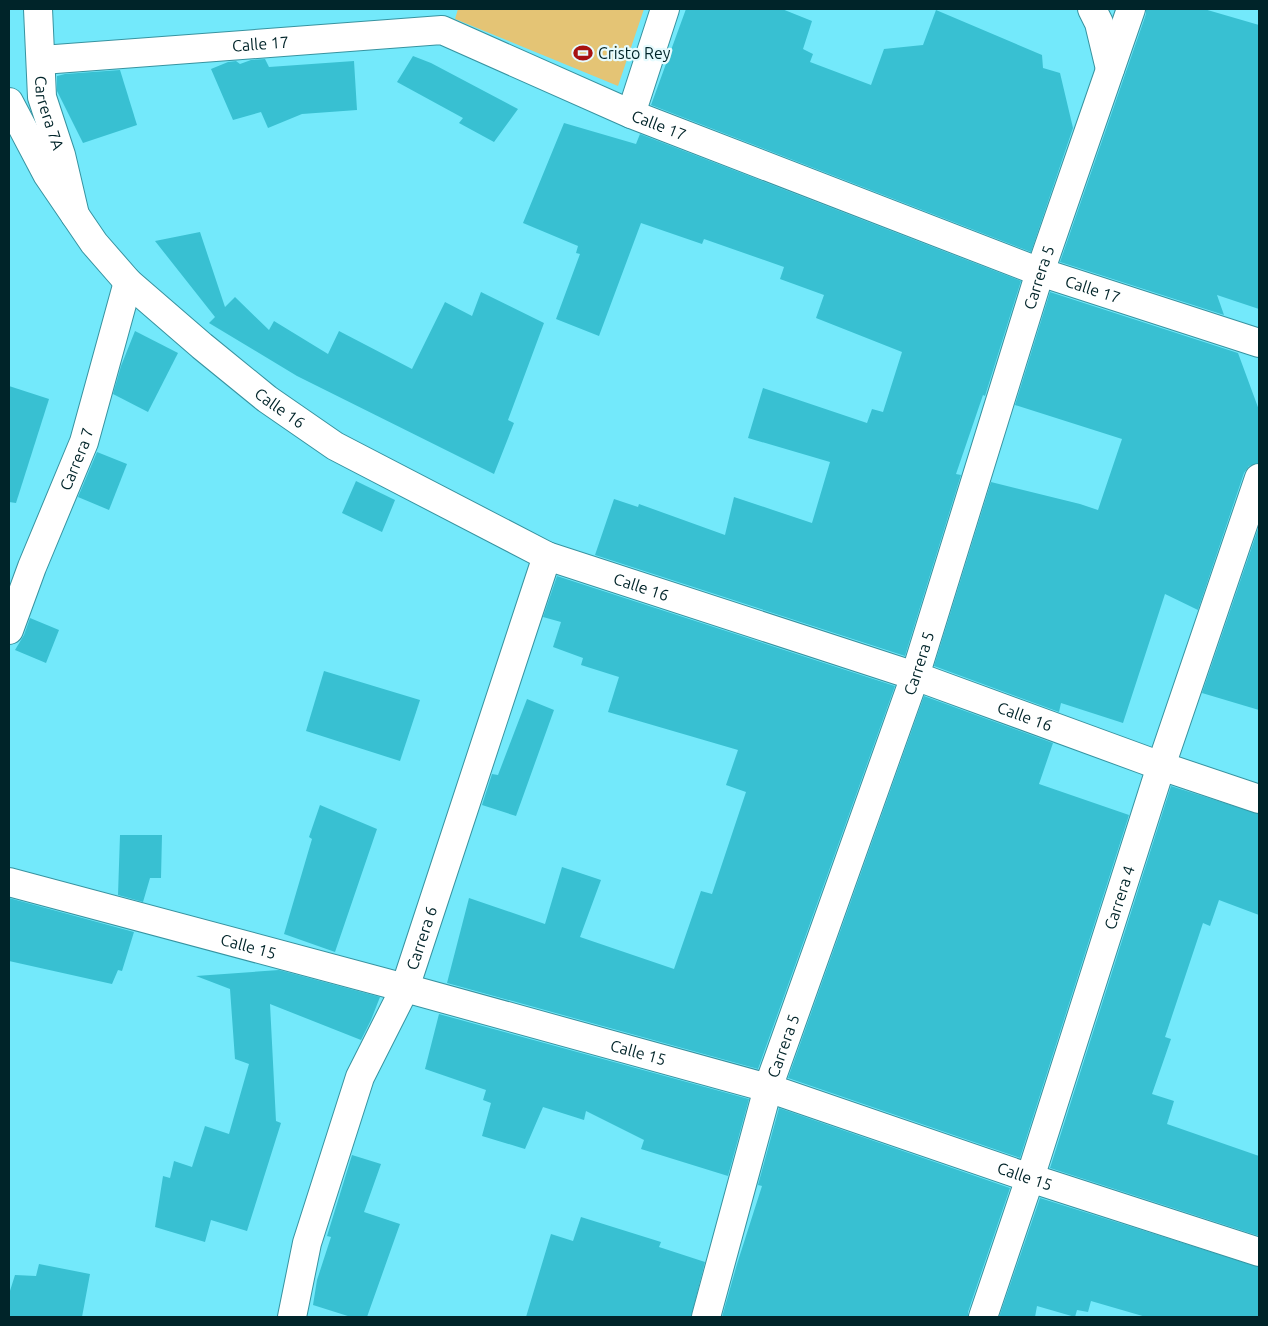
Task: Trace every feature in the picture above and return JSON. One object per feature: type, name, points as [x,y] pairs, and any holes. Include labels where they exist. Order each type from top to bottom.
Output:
[{"type":"street","name":"Carrera 7A","points":[[38,9],[42,60],[42,97],[61,155],[75,215]]},
{"type":"street","points":[[631,114],[665,9]]},
{"type":"street","points":[[1092,9],[1099,23],[1110,69]]},
{"type":"street","name":"Carrera 5","points":[[706,1317],[768,1088],[915,676],[1040,272],[1131,9]]},
{"type":"street","name":"Calle 17","points":[[42,60],[445,19],[631,114],[1040,272],[1259,343]]},
{"type":"street","name":"Calle 16","points":[[9,102],[47,174],[94,243],[128,282],[267,399],[336,446],[546,556],[915,676],[1161,766],[1259,799]]},
{"type":"street","name":"Carrera 7","points":[[9,630],[32,567],[84,442],[128,282]]},
{"type":"street","name":"Carrera 4","points":[[983,1317],[1030,1178],[1161,766],[1259,478]]},
{"type":"street","name":"Carrera 6","points":[[292,1317],[307,1243],[360,1077],[405,988],[546,556]]},
{"type":"street","name":"Calle 15","points":[[9,882],[768,1088],[1030,1178],[1259,1252]]},
{"type":"shaded area","name":"Cristo Rey","points":[[458,9],[644,9],[618,86],[455,19]]},
{"type":"building","points":[[686,9],[782,9],[812,21],[803,49],[813,54],[810,62],[871,85],[884,49],[923,45],[936,10],[1042,55],[1043,68],[1060,73],[1073,128],[1031,252],[651,105]]},
{"type":"building","points":[[1146,9],[1204,9],[1259,25],[1259,309],[1217,295],[1224,315],[1060,262],[1146,14]]},
{"type":"building","points":[[413,56],[431,63],[518,109],[494,142],[459,123],[463,118],[397,82]]},
{"type":"building","points":[[265,59],[269,67],[354,61],[357,110],[302,114],[268,128],[261,112],[233,120],[211,69],[228,62],[236,61],[240,64],[251,60]]},
{"type":"building","points":[[120,70],[137,125],[83,143],[57,91],[57,76]]},
{"type":"building","points":[[564,123],[636,144],[640,134],[1021,281],[985,396],[983,395],[956,474],[961,475],[905,656],[595,555],[614,499],[638,507],[639,504],[725,535],[734,497],[812,523],[830,462],[748,438],[763,388],[867,423],[872,409],[883,412],[902,352],[816,318],[824,295],[780,279],[784,267],[704,239],[702,244],[641,223],[599,336],[556,319],[580,254],[576,253],[578,246],[523,223]]},
{"type":"building","points":[[200,232],[225,307],[235,297],[269,330],[274,321],[328,354],[339,331],[412,369],[445,302],[472,316],[481,292],[544,323],[508,420],[514,423],[494,474],[297,376],[209,323],[215,317],[155,241]]},
{"type":"building","points":[[1050,292],[1238,353],[1259,410],[1259,463],[1249,466],[1244,473],[1198,610],[1165,594],[1123,723],[1061,703],[1059,712],[934,666],[991,482],[1098,510],[1122,439],[1015,405]]},
{"type":"building","points":[[135,331],[178,353],[148,412],[113,394],[121,366]]},
{"type":"building","points":[[9,386],[49,399],[16,503],[9,502]]},
{"type":"building","points":[[97,452],[127,464],[109,510],[78,497]]},
{"type":"building","points":[[356,481],[395,500],[382,532],[342,513]]},
{"type":"building","points":[[1259,526],[1259,710],[1202,693]]},
{"type":"building","points":[[557,576],[895,686],[758,1069],[447,983],[469,898],[545,924],[562,867],[601,880],[580,937],[674,969],[701,891],[712,894],[746,792],[726,785],[738,750],[608,712],[619,677],[581,665],[583,658],[553,647],[561,622],[543,617]]},
{"type":"building","points":[[30,618],[59,630],[46,663],[15,650],[24,635]]},
{"type":"building","points":[[324,671],[420,700],[400,761],[306,731]]},
{"type":"building","points":[[924,696],[1053,743],[1039,784],[1129,815],[1020,1158],[788,1078]]},
{"type":"building","points":[[527,699],[554,710],[516,816],[482,805],[492,774],[498,775]]},
{"type":"building","points":[[1171,786],[1259,814],[1259,915],[1219,900],[1210,926],[1203,923],[1165,1037],[1171,1039],[1152,1094],[1174,1101],[1167,1124],[1259,1156],[1259,1236],[1050,1168]]},
{"type":"building","points":[[320,805],[377,829],[335,952],[284,934],[312,839],[309,837]]},
{"type":"building","points":[[120,835],[162,835],[161,878],[150,878],[143,902],[118,895]]},
{"type":"building","points":[[9,898],[134,932],[122,971],[118,970],[112,984],[9,961]]},
{"type":"building","points":[[279,970],[380,997],[371,1020],[361,1040],[270,1004],[276,1121],[281,1123],[247,1231],[211,1220],[205,1242],[155,1227],[163,1176],[170,1178],[174,1161],[192,1167],[205,1126],[229,1134],[249,1064],[235,1059],[230,989],[196,976]]},
{"type":"building","points":[[439,1014],[749,1099],[728,1176],[641,1149],[644,1140],[586,1111],[584,1120],[543,1107],[525,1149],[482,1136],[491,1103],[483,1100],[486,1090],[425,1069]]},
{"type":"building","points":[[779,1108],[1010,1188],[968,1312],[968,1317],[722,1317],[762,1186],[758,1185]]},
{"type":"building","points":[[352,1155],[381,1164],[364,1212],[400,1224],[367,1317],[351,1317],[313,1305],[317,1280],[331,1237],[327,1236]]},
{"type":"building","points":[[1040,1198],[1259,1267],[1259,1317],[1146,1317],[1091,1301],[1088,1312],[1077,1310],[1075,1317],[1037,1306],[1035,1317],[999,1317]]},
{"type":"building","points":[[581,1217],[661,1242],[659,1247],[705,1262],[691,1317],[526,1317],[551,1234],[573,1241]]},
{"type":"building","points":[[39,1264],[90,1274],[82,1317],[9,1317],[9,1294],[15,1275],[36,1276]]},
{"type":"place","name":"Cristo Rey","points":[[583,53]]}]
